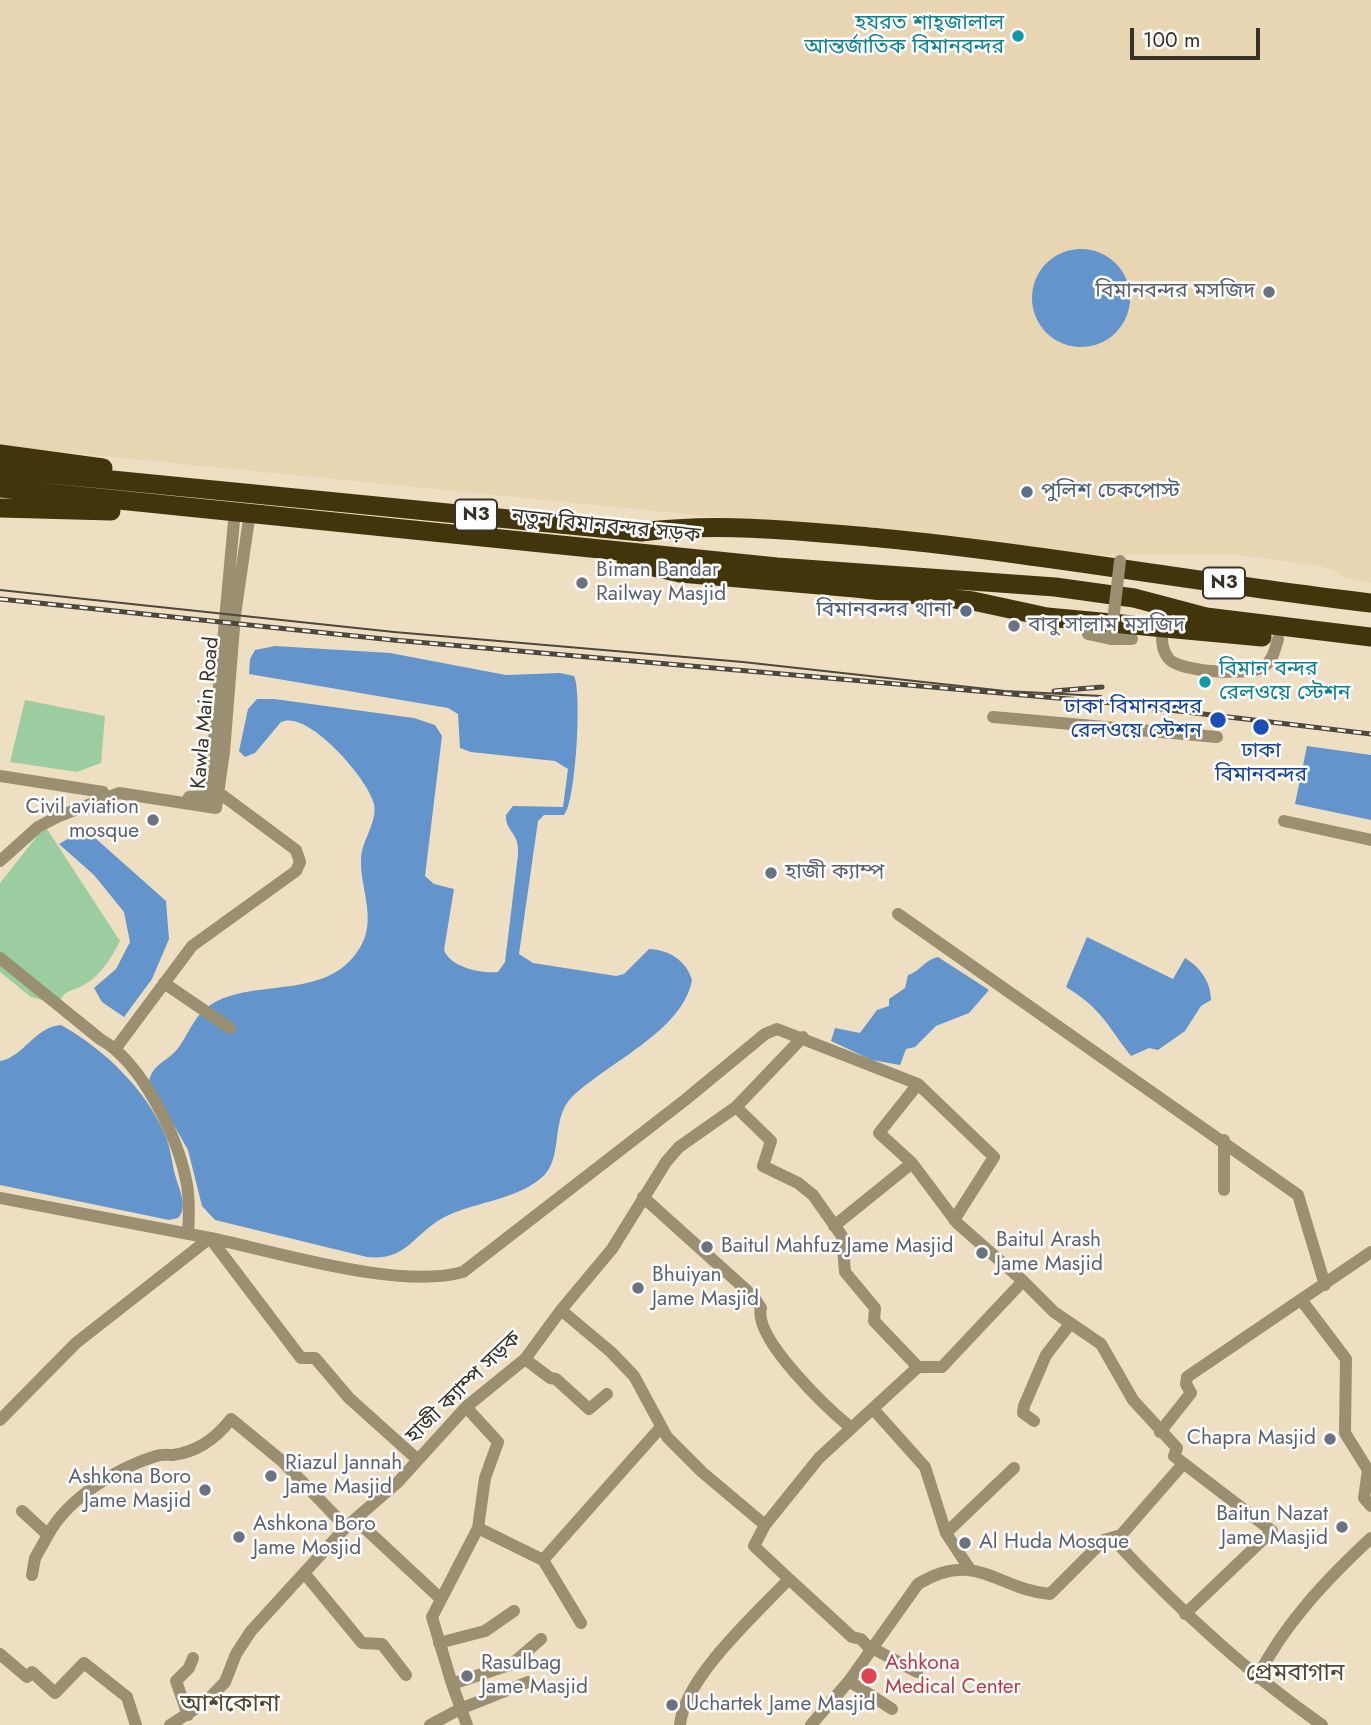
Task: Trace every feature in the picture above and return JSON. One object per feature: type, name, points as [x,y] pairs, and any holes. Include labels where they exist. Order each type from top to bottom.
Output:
[{"type":"highway","points":[[0,454],[101,467],[143,483]]},
{"type":"highway","name":"নতুন বিমানবন্দর সড়ক","points":[[0,469],[641,532],[674,528],[763,528],[1086,559]]},
{"type":"highway","name":"নতুন বিমানবন্দর সড়ক","points":[[0,488],[708,561],[1087,592],[1134,598],[1206,617],[1371,637]]},
{"type":"highway","points":[[0,502],[95,505],[142,503]]},
{"type":"highway","points":[[0,508],[112,511],[142,503]]},
{"type":"highway","name":"নতুন বিমানবন্দর সড়ক","points":[[589,552],[680,573],[973,601],[1046,617],[1371,648]]},
{"type":"highway","name":"N3","points":[[1086,559],[1371,603]]},
{"type":"street","name":"Kawla Main Road","points":[[0,850],[52,811],[115,788],[202,798],[209,796],[242,511]]},
{"type":"street","name":"Kawla Main Road","points":[[0,860],[38,827],[119,793],[216,808],[242,511]]},
{"type":"street","points":[[1086,559],[1142,563]]},
{"type":"street","points":[[1111,639],[1120,561]]},
{"type":"street","points":[[1162,628],[1162,649],[1171,661],[1187,669],[1247,672],[1262,668],[1271,660],[1278,639]]},
{"type":"street","points":[[1088,634],[1111,639],[1132,639]]},
{"type":"street","points":[[993,717],[1217,737]]},
{"type":"street","points":[[0,776],[103,792]]},
{"type":"street","points":[[116,1048],[192,946],[296,871],[300,862],[296,850],[218,792]]},
{"type":"street","points":[[1284,821],[1371,840]]},
{"type":"street","points":[[898,914],[1224,1140],[1298,1195],[1325,1285]]},
{"type":"street","points":[[0,958],[100,1039],[116,1048],[147,1090],[170,1133],[187,1184],[188,1234]]},
{"type":"street","points":[[164,983],[230,1028]]},
{"type":"street","points":[[0,1198],[330,1264],[418,1278],[463,1272],[685,1100],[765,1034],[777,1029],[918,1084],[994,1157],[954,1220]]},
{"type":"street","name":"হাজী ক্যাম্প সড়ক","points":[[170,1725],[206,1702],[225,1682],[236,1654],[251,1631],[350,1523],[398,1482],[466,1407],[525,1359],[561,1310],[612,1249],[643,1197],[679,1147],[736,1107],[803,1037]]},
{"type":"street","points":[[918,1084],[879,1133],[912,1163],[944,1202],[954,1220],[1054,1312],[1101,1344],[1117,1376],[1160,1432],[1177,1448],[1174,1456],[1272,1531],[1185,1614]]},
{"type":"street","points":[[736,1107],[771,1141],[763,1166],[799,1183],[813,1195],[844,1239],[845,1272],[875,1308],[874,1321],[918,1367]]},
{"type":"street","points":[[1224,1140],[1224,1191]]},
{"type":"street","points":[[834,1226],[912,1163]]},
{"type":"street","points":[[643,1197],[753,1296],[761,1308],[759,1319],[763,1328],[787,1361],[823,1405],[850,1427]]},
{"type":"street","points":[[0,1420],[76,1343],[210,1238]]},
{"type":"street","points":[[210,1238],[301,1358],[315,1358],[349,1398],[418,1460]]},
{"type":"street","points":[[1160,1432],[1191,1393],[1186,1384],[1187,1377],[1370,1254]]},
{"type":"street","points":[[918,1672],[872,1649],[861,1639],[852,1637],[754,1546],[765,1525],[819,1458],[850,1427],[874,1410],[918,1367],[942,1367],[1023,1281]]},
{"type":"street","points":[[1302,1301],[1346,1359],[1345,1433],[1368,1470],[1364,1498],[1371,1506]]},
{"type":"street","points":[[561,1310],[611,1352],[634,1376],[661,1427],[702,1472],[765,1525]]},
{"type":"street","points":[[1034,1421],[1023,1413],[1024,1406],[1046,1355],[1070,1324]]},
{"type":"street","points":[[525,1359],[550,1378],[556,1379],[589,1409],[607,1394]]},
{"type":"street","points":[[466,1407],[498,1442],[485,1478],[478,1528],[432,1617],[467,1725]]},
{"type":"street","points":[[874,1410],[925,1467],[946,1533],[969,1568]]},
{"type":"street","points":[[32,1575],[35,1558],[61,1516],[100,1485],[159,1455],[197,1449],[223,1430],[231,1419],[441,1599]]},
{"type":"street","points":[[543,1560],[661,1427]]},
{"type":"street","points":[[1114,1540],[1184,1464]]},
{"type":"street","points":[[946,1533],[1014,1468]]},
{"type":"street","points":[[22,1511],[48,1535]]},
{"type":"street","points":[[478,1528],[543,1560],[581,1623]]},
{"type":"street","points":[[1257,1678],[1273,1646],[1294,1620],[1326,1582],[1371,1538]]},
{"type":"street","points":[[811,1725],[849,1681],[918,1584],[933,1575],[969,1568],[1050,1594],[1104,1540],[1114,1540],[1185,1614],[1257,1678],[1322,1725]]},
{"type":"street","points":[[305,1574],[362,1643],[382,1644],[406,1675]]},
{"type":"street","points":[[680,1725],[681,1708],[719,1653],[789,1579]]},
{"type":"street","points":[[439,1643],[485,1631],[514,1611]]},
{"type":"street","points":[[452,1684],[512,1664],[541,1639]]},
{"type":"street","points":[[0,1654],[27,1676],[32,1672],[55,1693],[85,1663],[127,1696],[136,1725]]},
{"type":"street","points":[[188,1715],[176,1681],[189,1668],[192,1658]]},
{"type":"street","points":[[849,1681],[892,1709]]},
{"type":"street","points":[[430,1725],[460,1709],[528,1682]]},
{"type":"shaded area","points":[[0,0],[1371,0],[1371,583],[1340,576],[1339,572],[1320,566],[1239,555],[1099,555],[0,446]]},
{"type":"green space","points":[[25,700],[105,716],[101,763],[77,772],[10,762]]},
{"type":"green space","points":[[45,826],[120,941],[96,976],[67,992],[57,1004],[31,997],[0,972],[0,883]]},
{"type":"water","points":[[1081,249],[1100,253],[1116,263],[1126,279],[1130,298],[1126,317],[1116,333],[1100,343],[1081,347],[1062,343],[1046,333],[1036,317],[1032,298],[1036,279],[1046,263],[1062,253]]},
{"type":"water","points":[[275,646],[390,653],[506,675],[560,673],[574,676],[578,723],[572,790],[564,815],[544,815],[538,821],[519,954],[533,963],[616,976],[624,974],[649,949],[656,950],[676,957],[686,967],[692,980],[686,998],[659,1030],[587,1084],[565,1106],[552,1161],[548,1171],[540,1179],[517,1193],[453,1213],[431,1226],[400,1251],[380,1257],[367,1257],[215,1220],[202,1206],[188,1150],[149,1081],[154,1070],[175,1052],[208,1006],[233,995],[295,985],[333,974],[349,962],[366,934],[368,913],[361,860],[375,811],[370,793],[336,749],[306,726],[293,721],[281,722],[255,753],[245,757],[239,751],[248,709],[257,699],[274,699],[414,718],[435,725],[442,736],[425,876],[434,884],[454,889],[444,950],[447,956],[459,965],[483,972],[498,972],[505,962],[518,855],[517,841],[506,821],[506,815],[513,806],[563,807],[568,769],[555,761],[471,752],[460,748],[458,714],[448,708],[249,674],[250,659],[255,650]]},
{"type":"water","points":[[1307,746],[1371,755],[1371,820],[1295,804]]},
{"type":"water","points":[[85,829],[166,901],[169,939],[152,979],[124,1017],[102,1002],[94,988],[116,969],[130,942],[124,912],[94,875],[59,844]]},
{"type":"water","points":[[1087,937],[1173,979],[1185,958],[1204,976],[1211,1000],[1201,1006],[1185,1031],[1158,1050],[1149,1048],[1131,1056],[1096,1010],[1066,987]]},
{"type":"water","points":[[938,957],[989,990],[969,1013],[936,1026],[915,1047],[906,1049],[900,1065],[872,1060],[831,1041],[835,1028],[860,1033],[877,1010],[889,1006],[889,999],[905,988],[908,975]]},
{"type":"water","points":[[61,1025],[108,1059],[148,1103],[168,1142],[182,1199],[181,1214],[178,1218],[169,1220],[0,1185],[0,1061],[16,1054],[43,1031]]},
{"type":"tram line","points":[[0,590],[394,632],[743,662],[1005,691],[1101,696]]},
{"type":"railway","points":[[0,599],[393,640],[1103,702],[1371,734]]},
{"type":"railway","points":[[1054,691],[1102,687]]},
{"type":"place","name":"হযরত শাহ্‌জালাল আন্তর্জাতিক বিমানবন্দর","points":[[1018,36]]},
{"type":"place","name":"বিমানবন্দর মসজিদ","points":[[1269,292]]},
{"type":"place","name":"পুলিশ চেকপোস্ট","points":[[1027,492]]},
{"type":"place","name":"Biman Bandar Railway Masjid","points":[[582,583]]},
{"type":"place","name":"বিমানবন্দর থানা","points":[[966,611]]},
{"type":"place","name":"বাবু সালাম মসজিদ","points":[[1014,626]]},
{"type":"place","name":"বিমান বন্দর রেলওয়ে স্টেশন","points":[[1205,682]]},
{"type":"place","name":"ঢাকা বিমানবন্দর রেলওয়ে স্টেশন","points":[[1218,720]]},
{"type":"place","name":"ঢাকা বিমানবন্দর","points":[[1261,727]]},
{"type":"place","name":"Civil aviation mosque","points":[[153,820]]},
{"type":"place","name":"হাজী ক্যাম্প","points":[[771,873]]},
{"type":"place","name":"Baitul Mahfuz Jame Masjid","points":[[707,1247]]},
{"type":"place","name":"Baitul Arash Jame Masjid","points":[[982,1253]]},
{"type":"place","name":"Bhuiyan Jame Masjid","points":[[638,1288]]},
{"type":"place","name":"Chapra Masjid","points":[[1330,1439]]},
{"type":"place","name":"Riazul Jannah Jame Masjid","points":[[271,1476]]},
{"type":"place","name":"Ashkona Boro Jame Masjid","points":[[205,1490]]},
{"type":"place","name":"Baitun Nazat Jame Masjid","points":[[1342,1527]]},
{"type":"place","name":"Ashkona Boro Jame Mosjid","points":[[239,1537]]},
{"type":"place","name":"Al Huda Mosque","points":[[965,1543]]},
{"type":"place","name":"Rasulbag Jame Masjid","points":[[467,1676]]},
{"type":"place","name":"Ashkona Medical Center","points":[[869,1676]]},
{"type":"place","name":"Uchartek Jame Masjid","points":[[672,1705]]},
{"type":"district","name":"প্রেমবাগান","points":[[1295,1674]]},
{"type":"district","name":"আশকোনা","points":[[230,1705]]}]
